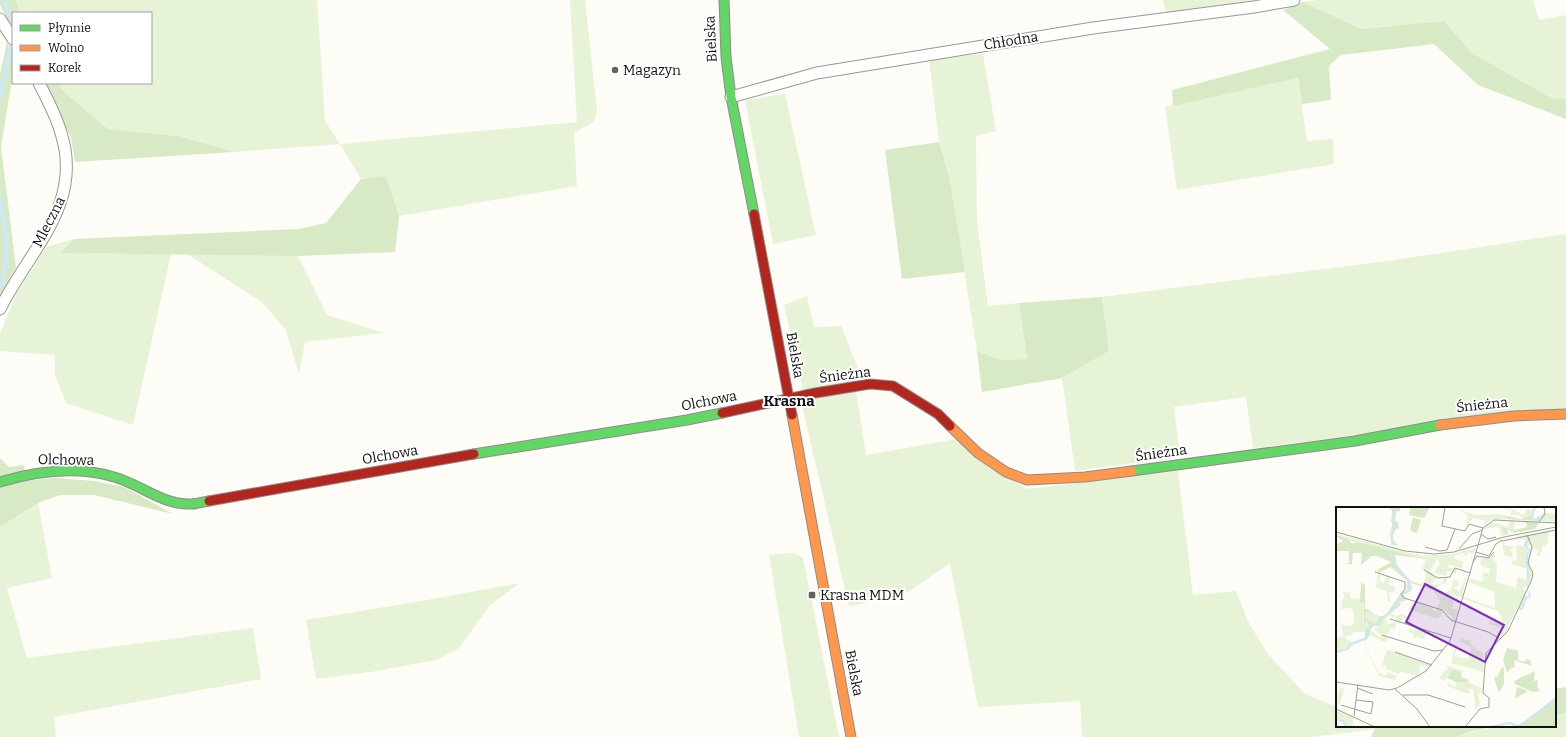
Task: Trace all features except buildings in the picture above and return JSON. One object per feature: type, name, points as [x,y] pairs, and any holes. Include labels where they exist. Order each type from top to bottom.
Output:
[{"type":"street","name":"Bielska","points":[[724,0],[726,57],[731,97],[852,737]]},
{"type":"street","name":"Chłodna","points":[[731,97],[817,73],[1093,28],[1254,7],[1294,0]]},
{"type":"street","points":[[0,18],[12,37]]},
{"type":"street","name":"Mleczna","points":[[0,309],[10,289],[52,223],[59,208],[65,186],[67,174],[66,153],[62,133],[54,112],[40,84]]},
{"type":"street","name":"Śnieżna","points":[[789,399],[870,384],[893,386],[938,414],[978,453],[1006,472],[1027,480],[1085,477],[1355,441],[1452,423],[1514,416],[1566,414]]},
{"type":"street","name":"Olchowa","points":[[0,482],[16,476],[43,471],[79,472],[106,475],[128,482],[151,494],[170,501],[191,504],[467,455],[687,420],[789,399]]},
{"type":"green space","points":[[0,0],[16,0],[20,12],[12,12],[12,29],[0,5]]},
{"type":"green space","points":[[16,0],[317,0],[325,121],[340,144],[235,152],[178,136],[108,129],[61,89],[58,84],[152,84],[152,12],[20,12]]},
{"type":"green space","points":[[570,0],[585,0],[597,110],[594,122],[574,133],[577,186],[399,216],[386,176],[361,179],[340,144],[577,122]]},
{"type":"green space","points":[[1163,0],[1255,0],[1166,13]]},
{"type":"green space","points":[[1315,0],[1533,0],[1539,20],[1566,15],[1566,99],[1553,99],[1472,53],[1444,21],[1361,29],[1303,2]]},
{"type":"green space","points":[[1303,2],[1361,29],[1444,21],[1472,53],[1553,99],[1566,99],[1566,119],[1478,85],[1434,44],[1341,55],[1329,66],[1331,100],[1302,104],[1298,78],[1173,106],[1172,90],[1330,49],[1283,10]]},
{"type":"green space","points":[[7,42],[12,50],[12,79],[1,147],[16,267],[0,298],[0,74]]},
{"type":"green space","points":[[983,54],[996,131],[976,136],[977,221],[988,306],[1019,303],[1027,359],[1001,360],[977,351],[949,176],[939,142],[929,59]]},
{"type":"green space","points":[[1298,78],[1307,141],[1333,139],[1334,164],[1177,190],[1165,107]]},
{"type":"green space","points":[[44,84],[58,84],[61,89],[108,129],[178,136],[235,152],[75,162],[71,138]]},
{"type":"green space","points":[[785,94],[816,235],[773,244],[745,100]]},
{"type":"green space","points":[[939,142],[949,176],[965,272],[902,279],[885,150]]},
{"type":"green space","points":[[386,176],[399,216],[395,252],[298,256],[61,253],[74,239],[299,229],[326,223],[361,179]]},
{"type":"green space","points":[[1566,234],[1566,409],[1253,448],[1246,397],[1174,407],[1180,457],[1075,471],[1062,378],[1109,351],[1102,297],[1388,261]]},
{"type":"green space","points":[[74,239],[61,253],[171,254],[133,425],[66,403],[55,375],[55,355],[0,351],[0,334],[17,293],[46,247]]},
{"type":"green space","points":[[187,254],[298,256],[327,315],[384,333],[305,342],[299,375],[286,330],[262,302]]},
{"type":"green space","points":[[807,296],[814,327],[841,326],[862,378],[803,390],[784,305]]},
{"type":"green space","points":[[1102,297],[1109,351],[1062,378],[982,392],[977,351],[1001,360],[1027,359],[1019,303]]},
{"type":"green space","points":[[856,391],[866,455],[957,439],[989,468],[1028,489],[1178,471],[1193,595],[1236,591],[1248,621],[1267,653],[1305,694],[1336,707],[1336,727],[1376,727],[1375,729],[1312,737],[1082,737],[1080,701],[978,707],[950,563],[910,591],[849,607],[801,401]]},
{"type":"green space","points":[[0,458],[9,467],[23,465],[30,480],[55,478],[94,481],[124,487],[173,514],[94,495],[60,495],[38,503],[0,527]]},
{"type":"green space","points":[[38,503],[52,578],[7,588],[27,658],[253,628],[261,679],[54,717],[56,737],[0,737],[0,527]]},
{"type":"green space","points":[[794,553],[803,558],[839,737],[799,737],[769,555]]},
{"type":"green space","points":[[520,583],[490,605],[459,648],[436,660],[377,671],[316,679],[306,620]]},
{"type":"green space","points":[[1566,687],[1566,713],[1556,716],[1556,689]]},
{"type":"green space","points":[[1566,713],[1566,737],[1457,737],[1494,728],[1556,727],[1556,716]]},
{"type":"green space","points":[[1376,727],[1494,727],[1472,731],[1457,737],[1371,737]]},
{"type":"waterway","points":[[4,0],[12,20]]},
{"type":"waterway","points":[[0,97],[11,46]]},
{"type":"waterway","points":[[0,197],[6,242],[6,264],[0,287]]},
{"type":"traffic: fast","points":[[724,0],[726,57],[731,97],[754,214]]},
{"type":"traffic: fast","points":[[474,454],[722,413]]},
{"type":"traffic: fast","points":[[1132,471],[1355,441],[1440,425]]},
{"type":"traffic: fast","points":[[0,482],[28,475],[57,471],[86,472],[124,480],[170,501],[191,504],[209,501]]},
{"type":"traffic: slow","points":[[1440,425],[1514,416],[1566,414]]},
{"type":"traffic: slow","points":[[792,415],[851,737]]},
{"type":"traffic: slow","points":[[950,426],[978,453],[1006,472],[1027,480],[1085,477],[1132,471]]},
{"type":"traffic: jam","points":[[754,214],[792,415]]},
{"type":"traffic: jam","points":[[722,413],[815,393],[870,384],[893,386],[938,414],[950,426]]},
{"type":"traffic: jam","points":[[209,501],[474,454]]},
{"type":"place","name":"Magazyn","points":[[615,70]]},
{"type":"place","name":"Krasna MDM","points":[[812,595]]},
{"type":"district","name":"Krasna","points":[[789,401]]}]
